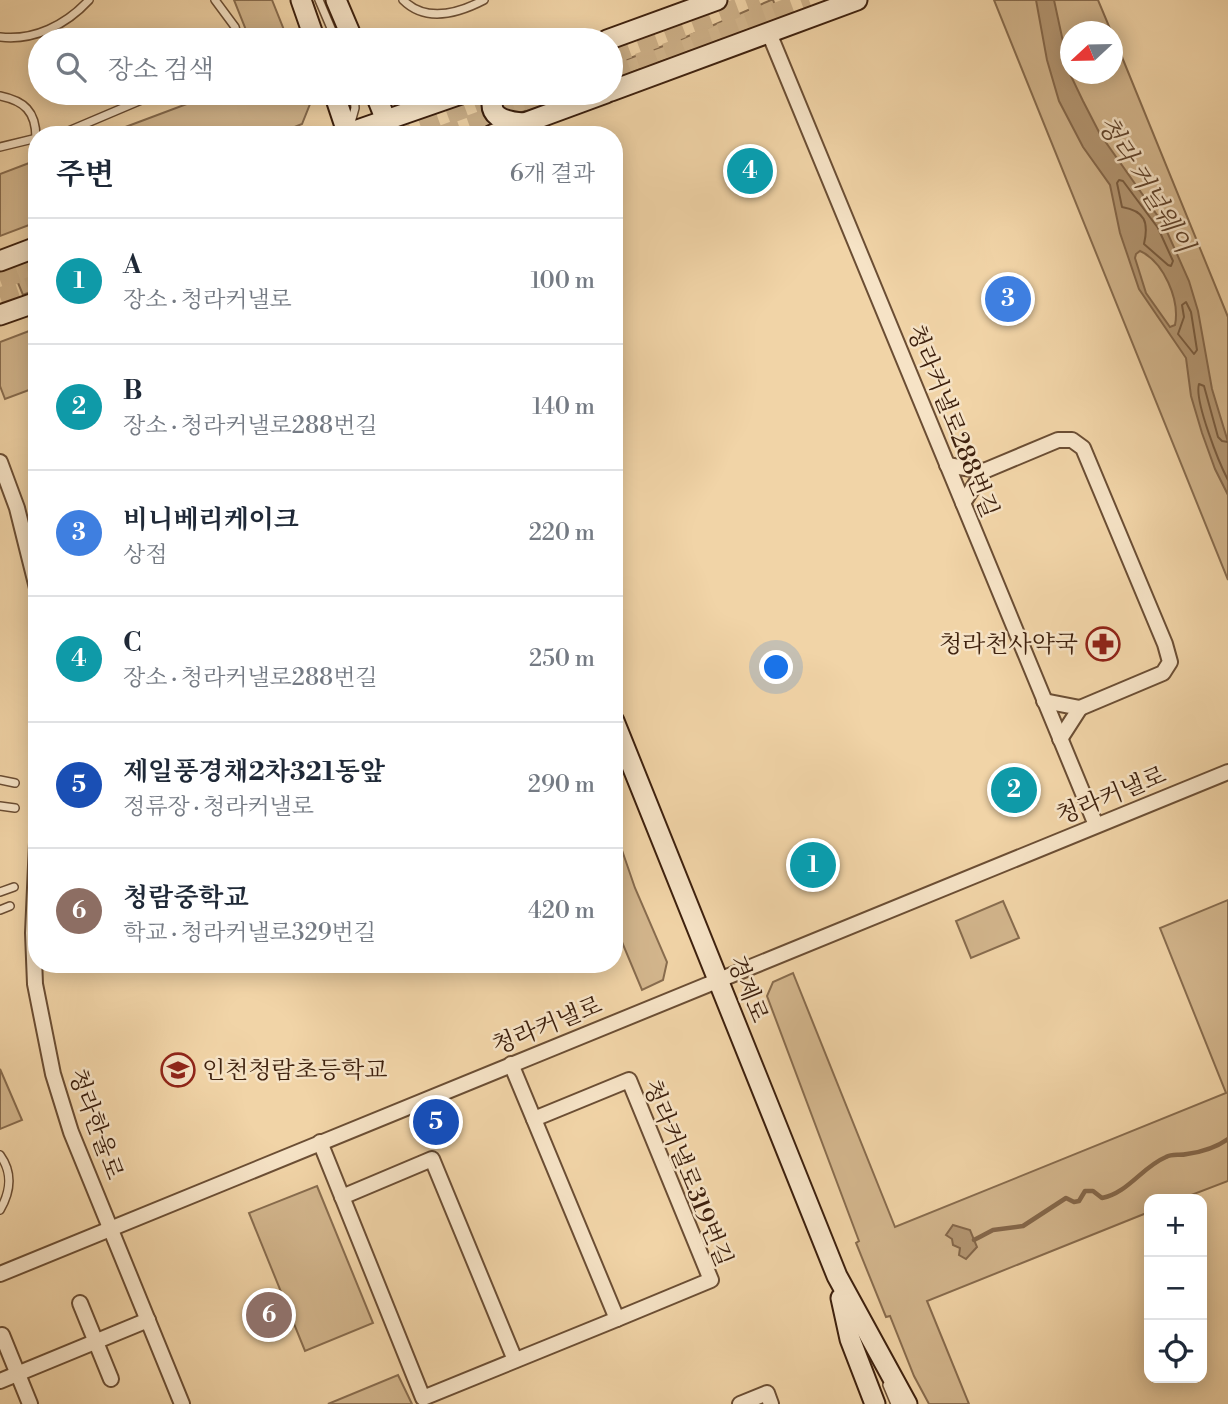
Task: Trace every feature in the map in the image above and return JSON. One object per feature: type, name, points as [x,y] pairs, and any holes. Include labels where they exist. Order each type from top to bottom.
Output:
[{"type":"main road","points":[[301,0],[311,28]]},
{"type":"main road","points":[[337,0],[348,28]]},
{"type":"main road","points":[[623,34],[717,0]]},
{"type":"main road","points":[[623,87],[857,0]]},
{"type":"main road","points":[[338,105],[344,126]]},
{"type":"main road","points":[[380,105],[390,126]]},
{"type":"main road","points":[[392,126],[438,105]]},
{"type":"main road","points":[[492,105],[491,110],[496,117],[508,122],[523,123]]},
{"type":"main road","points":[[515,126],[573,105]]},
{"type":"main road","points":[[0,261],[28,250]]},
{"type":"main road","points":[[0,315],[28,305]]},
{"type":"main road","name":"경제로","points":[[623,743],[837,1276],[907,1404]]},
{"type":"main road","name":"경제로","points":[[837,1276],[850,1339],[875,1404]]},
{"type":"street","name":"청라커낼로288번길","points":[[769,33],[1096,825]]},
{"type":"street","name":"청라커낼로288번길","points":[[984,471],[1058,440],[1072,440],[1083,448],[1165,644],[1170,662],[1163,674],[1080,708]]},
{"type":"street","points":[[0,462],[17,508],[28,552]]},
{"type":"street","points":[[947,465],[984,471],[963,503]]},
{"type":"street","points":[[1044,701],[1080,708],[1060,739]]},
{"type":"street","name":"청라커낼로","points":[[0,1274],[1228,772]]},
{"type":"street","name":"청라한울로","points":[[35,973],[42,1028],[64,1113],[182,1404]]},
{"type":"street","points":[[511,1064],[617,1319]]},
{"type":"street","name":"청라커낼로319번길","points":[[342,1197],[423,1398],[711,1280],[629,1080],[534,1119]]},
{"type":"street","points":[[320,1142],[342,1197],[432,1159],[515,1360]]},
{"type":"street","points":[[80,1303],[111,1379]]},
{"type":"street","points":[[0,1381],[148,1320]]},
{"type":"street","points":[[2,1335],[30,1404]]},
{"type":"street","points":[[740,1404],[766,1393],[771,1404]]},
{"type":"lane","points":[[51,28],[68,19],[89,0]]},
{"type":"lane","points":[[215,0],[235,28]]},
{"type":"lane","points":[[319,0],[331,28]]},
{"type":"lane","points":[[403,0],[415,9],[433,15],[460,11],[485,0]]},
{"type":"lane","points":[[0,37],[17,39],[28,36]]},
{"type":"lane","points":[[0,96],[17,100],[25,106],[32,115],[34,126]]},
{"type":"lane","points":[[81,126],[130,105]]},
{"type":"lane","points":[[349,126],[355,105]]},
{"type":"lane","points":[[0,147],[28,140]]},
{"type":"lane","points":[[0,780],[15,783]]},
{"type":"lane","points":[[0,806],[15,808]]},
{"type":"lane","points":[[0,892],[14,887]]},
{"type":"lane","points":[[0,910],[10,906]]},
{"type":"lane","points":[[0,1155],[9,1174],[10,1184],[0,1210]]},
{"type":"lane","points":[[860,1319],[895,1404]]},
{"type":"shaded area","points":[[234,0],[272,0],[283,28],[245,28]]},
{"type":"shaded area","points":[[771,0],[780,18],[623,76],[623,61],[677,41]]},
{"type":"shaded area","points":[[994,0],[1098,0],[1107,21],[1060,21],[1060,84],[1123,84],[1123,60],[1228,317],[1228,580]]},
{"type":"shaded area","points":[[184,105],[310,105],[302,124],[297,126],[128,126]]},
{"type":"shaded area","points":[[506,105],[542,105],[514,115],[505,110]]},
{"type":"shaded area","points":[[28,163],[28,225],[0,236],[0,174]]},
{"type":"shaded area","points":[[28,260],[28,293],[23,295],[11,266]]},
{"type":"shaded area","points":[[28,331],[28,390],[5,399],[0,386],[0,342]]},
{"type":"shaded area","points":[[623,853],[667,962],[663,980],[642,990],[623,945]]},
{"type":"shaded area","points":[[1228,900],[1228,1181],[1194,1194],[1144,1194],[1144,1214],[927,1301],[969,1404],[929,1404],[914,1376],[890,1316],[886,1317],[856,1243],[859,1241],[767,996],[773,982],[793,973],[895,1227],[1226,1093],[1160,928]]},
{"type":"shaded area","points":[[1003,901],[1019,938],[971,958],[956,921]]},
{"type":"shaded area","points":[[0,1069],[22,1120],[0,1129]]},
{"type":"shaded area","points":[[317,1186],[373,1323],[305,1351],[249,1213]]},
{"type":"shaded area","points":[[398,1375],[412,1404],[328,1404]]},
{"type":"water","points":[[1036,0],[1054,0],[1060,28],[1060,84],[1075,84],[1100,134],[1164,225],[1189,281],[1198,311],[1212,389],[1228,442],[1228,495],[1202,433],[1191,396],[1186,358],[1139,289],[1120,233],[1110,185],[1083,147],[1059,101],[1047,60]],"holes":[[[1140,251],[1156,264],[1168,283],[1175,304],[1175,325],[1170,327],[1146,293],[1136,254]]]},
{"type":"water","points":[[953,1225],[970,1230],[977,1247],[966,1259],[959,1255],[960,1248],[953,1245],[952,1239],[946,1235]]},
{"type":"waterway","points":[[974,1240],[993,1230],[1023,1226],[1066,1198],[1079,1201],[1085,1191],[1093,1191],[1102,1198],[1111,1195],[1120,1191],[1157,1161],[1171,1155],[1203,1150],[1228,1139]]},
{"type":"tunnel","points":[[623,51],[759,0]]},
{"type":"tunnel","points":[[623,69],[809,0]]},
{"type":"tunnel","points":[[417,126],[474,105]]},
{"type":"tunnel","points":[[466,126],[523,105]]},
{"type":"tunnel","points":[[0,280],[28,269]]},
{"type":"tunnel","points":[[0,297],[28,287]]},
{"type":"place","name":"C","points":[[750,171]]},
{"type":"place","name":"비니베리케이크","points":[[1008,299]]},
{"type":"place","name":"청라천사약국","points":[[1103,644]]},
{"type":"place","name":"B","points":[[1014,790]]},
{"type":"place","name":"A","points":[[813,865]]},
{"type":"place","name":"인천청람초등학교","points":[[178,1070]]},
{"type":"place","name":"제일풍경채2차321동앞","points":[[436,1122]]},
{"type":"place","name":"청람중학교","points":[[269,1315]]},
{"type":"water label","name":"청라 커널웨이","points":[[1146,184]]}]
